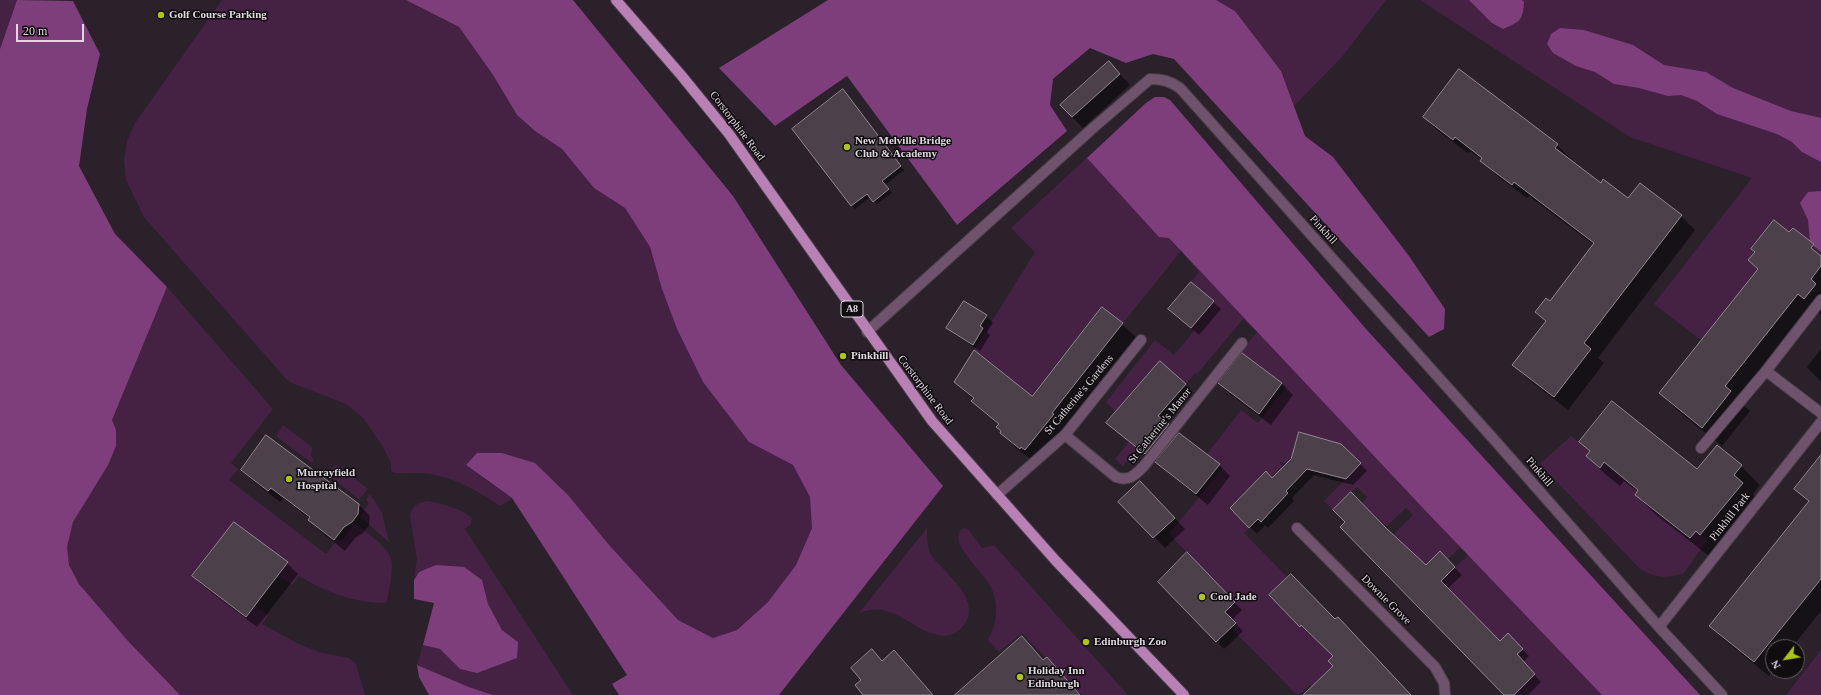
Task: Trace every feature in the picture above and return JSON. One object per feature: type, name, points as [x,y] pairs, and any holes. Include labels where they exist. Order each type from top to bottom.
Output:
[{"type":"main road","name":"Corstorphine Road","points":[[616,0],[681,75],[729,134],[867,332],[932,421],[1056,561],[1184,695]]},
{"type":"street","name":"Pinkhill","points":[[867,332],[1093,128],[1150,79],[1167,81],[1180,88],[1498,444],[1659,627],[1722,695]]},
{"type":"street","points":[[1701,448],[1766,371],[1821,300]]},
{"type":"street","name":"St Catherine's Gardens","points":[[997,495],[1065,435],[1141,340]]},
{"type":"street","name":"St Catherine's Manor","points":[[1065,435],[1116,477],[1126,479],[1131,477],[1144,466],[1242,343]]},
{"type":"street","points":[[1766,371],[1821,413]]},
{"type":"street","name":"Pinkhill Park","points":[[1659,627],[1821,422]]},
{"type":"street","name":"Downie Grove","points":[[1297,528],[1435,667],[1444,683],[1445,695]]},
{"type":"shaded area","points":[[0,0],[17,0],[0,49]]},
{"type":"shaded area","points":[[17,0],[73,1],[100,54],[87,109],[79,166],[115,234],[167,287],[112,420],[116,430],[116,446],[108,465],[73,522],[67,547],[69,565],[79,584],[129,642],[180,695],[0,695],[0,49]]},
{"type":"shaded area","points":[[222,0],[406,0],[459,27],[493,75],[517,115],[535,131],[562,149],[594,188],[625,208],[650,247],[662,289],[677,329],[703,382],[749,442],[793,465],[811,497],[812,528],[796,565],[768,602],[737,630],[713,638],[678,620],[610,546],[568,495],[535,463],[478,453],[466,465],[512,498],[500,506],[484,495],[458,482],[441,476],[426,473],[394,473],[391,470],[391,463],[382,445],[363,418],[346,404],[292,383],[286,379],[144,217],[126,180],[124,160],[127,141],[135,123]]},
{"type":"shaded area","points":[[406,0],[573,0],[733,196],[841,365],[943,486],[779,695],[619,695],[612,684],[627,675],[512,498],[466,465],[477,453],[502,453],[535,463],[568,495],[610,546],[678,620],[713,638],[737,630],[768,602],[796,565],[812,528],[810,497],[793,465],[749,442],[703,382],[677,329],[662,289],[650,247],[625,208],[594,188],[562,149],[535,131],[517,115],[493,75],[459,27]]},
{"type":"shaded area","points":[[828,0],[1216,0],[1235,11],[1281,71],[1305,136],[1333,157],[1409,256],[1445,309],[1444,329],[1429,337],[1174,59],[1153,54],[1126,63],[1090,48],[1053,79],[1050,105],[1067,131],[957,225],[847,76],[775,126],[719,68]]},
{"type":"shaded area","points":[[1216,0],[1386,0],[1341,58],[1294,106],[1281,71],[1235,11]]},
{"type":"shaded area","points":[[1420,0],[1821,0],[1821,256],[1811,248],[1814,244],[1793,228],[1789,232],[1774,220],[1751,249],[1755,252],[1748,260],[1758,269],[1701,340],[1654,304],[1752,178],[1630,137]]},
{"type":"shaded area","points":[[1469,0],[1522,0],[1524,2],[1523,13],[1520,20],[1503,29],[1492,23]]},
{"type":"shaded area","points":[[1560,28],[1584,30],[1633,45],[1664,65],[1706,72],[1733,88],[1791,111],[1821,118],[1821,162],[1802,152],[1792,142],[1777,134],[1717,114],[1697,101],[1681,95],[1668,96],[1639,88],[1614,84],[1595,72],[1576,66],[1553,53],[1547,44],[1551,34]]},
{"type":"shaded area","points":[[1155,97],[1164,97],[1170,100],[1366,329],[1700,695],[1514,695],[1535,674],[1513,658],[1523,649],[1508,633],[1498,643],[1495,636],[1441,581],[1468,555],[1460,547],[1448,559],[1440,551],[1426,565],[1421,560],[1416,564],[1400,547],[1404,544],[1398,538],[1373,562],[1370,558],[1413,515],[1406,508],[1386,527],[1362,503],[1367,497],[1357,487],[1333,510],[1324,501],[1361,463],[1354,456],[1336,465],[1342,444],[1299,432],[1290,464],[1279,462],[1295,482],[1272,478],[1265,472],[1230,508],[1249,528],[1244,533],[1287,577],[1269,595],[1300,627],[1306,621],[1321,633],[1316,639],[1333,656],[1328,661],[1335,667],[1320,695],[1310,685],[1299,695],[1297,695],[1233,630],[1238,625],[1225,611],[1235,602],[1169,534],[1223,468],[1207,454],[1241,410],[1258,423],[1286,387],[1240,352],[1257,332],[1243,319],[1197,374],[1195,373],[1186,384],[1160,361],[1116,412],[1106,402],[1155,340],[1174,355],[1194,331],[1191,328],[1214,301],[1191,282],[1199,272],[1181,251],[1123,323],[1102,307],[1031,396],[985,409],[1010,378],[974,350],[1035,252],[1011,228],[1146,103]]},
{"type":"shaded area","points":[[1155,97],[1164,97],[1170,100],[1366,329],[1700,695],[1602,695],[1422,507],[1169,238],[1159,237],[1087,158],[1146,103]]},
{"type":"shaded area","points":[[1821,191],[1821,256],[1811,248],[1814,244],[1810,241],[1808,220],[1800,203],[1808,192]]},
{"type":"shaded area","points":[[167,287],[273,409],[231,463],[238,469],[229,480],[326,554],[338,539],[341,542],[355,523],[386,549],[392,564],[391,581],[386,603],[363,601],[341,596],[319,587],[299,576],[292,585],[278,575],[287,562],[234,522],[192,576],[245,617],[255,605],[268,616],[262,624],[299,644],[322,653],[349,658],[356,664],[365,695],[180,695],[90,597],[73,573],[70,566],[67,547],[71,529],[79,511],[110,457],[114,439],[112,420]]},
{"type":"shaded area","points":[[283,425],[313,448],[311,454],[314,460],[312,463],[276,436]]},
{"type":"shaded area","points":[[1136,433],[1144,440],[1123,466],[1115,459]]},
{"type":"shaded area","points":[[1571,436],[1590,451],[1586,456],[1600,468],[1604,462],[1638,490],[1635,495],[1649,507],[1654,502],[1665,518],[1689,538],[1696,531],[1707,540],[1684,573],[1662,577],[1640,569],[1540,464]]},
{"type":"shaded area","points":[[337,465],[368,489],[359,499],[325,472]]},
{"type":"shaded area","points":[[370,494],[382,513],[389,542],[360,517],[369,503],[366,500]]},
{"type":"shaded area","points":[[427,501],[457,509],[472,518],[471,524],[465,529],[573,695],[493,695],[469,687],[417,665],[423,645],[440,649],[460,669],[518,642],[502,630],[488,604],[482,580],[419,571],[414,580],[417,559],[410,516],[412,510],[416,506]]},
{"type":"shaded area","points":[[927,528],[928,545],[931,555],[960,588],[969,606],[968,618],[963,626],[954,633],[945,636],[925,630],[895,614],[883,610],[872,610],[859,613]]},
{"type":"shaded area","points":[[964,528],[968,529],[982,548],[994,545],[1128,695],[1081,695],[1022,633],[999,652],[988,640],[995,621],[996,602],[992,589],[962,548],[959,540],[959,533]]},
{"type":"shaded area","points":[[436,565],[464,567],[482,580],[488,604],[502,630],[518,642],[517,658],[477,673],[460,669],[440,649],[423,645],[434,603],[414,599],[414,580],[419,572]]},
{"type":"shaded area","points":[[1821,650],[1821,695],[1786,695],[1798,679],[1805,679],[1805,671]]},
{"type":"shaded area","points":[[417,665],[469,687],[493,695],[429,695],[419,677]]},
{"type":"building","points":[[1109,61],[1120,74],[1072,117],[1060,105]]},
{"type":"building","points":[[1459,69],[1558,144],[1555,148],[1601,183],[1603,179],[1628,198],[1640,183],[1682,215],[1584,343],[1591,349],[1554,397],[1512,365],[1546,321],[1535,312],[1546,298],[1550,301],[1594,243],[1514,182],[1512,185],[1480,161],[1482,158],[1455,137],[1453,140],[1423,117]]},
{"type":"building","name":"New Melville Bridge Club & Academy","points":[[843,89],[901,166],[882,181],[889,189],[873,202],[867,194],[851,206],[792,129]]},
{"type":"building","points":[[1774,220],[1789,232],[1793,228],[1814,244],[1811,248],[1821,256],[1821,266],[1811,279],[1816,284],[1804,299],[1798,294],[1725,386],[1731,391],[1702,428],[1659,393],[1758,269],[1748,260],[1755,252],[1751,249]]},
{"type":"building","points":[[1191,282],[1214,301],[1191,328],[1168,309]]},
{"type":"building","points":[[964,301],[987,315],[980,326],[983,328],[973,345],[946,328]]},
{"type":"building","points":[[1102,307],[1123,323],[1052,413],[1054,414],[1025,450],[1021,447],[1020,449],[1000,433],[1001,431],[996,427],[999,424],[971,401],[974,398],[954,382],[974,350],[1032,396]]},
{"type":"building","points":[[1242,353],[1282,383],[1259,414],[1218,383]]},
{"type":"building","points":[[1160,361],[1186,384],[1158,416],[1169,424],[1145,454],[1106,423]]},
{"type":"building","points":[[1612,401],[1697,469],[1717,445],[1742,465],[1734,475],[1743,483],[1700,535],[1696,531],[1690,538],[1635,495],[1638,490],[1604,462],[1600,468],[1586,456],[1590,451],[1579,442]]},
{"type":"building","points":[[1299,432],[1341,444],[1361,463],[1346,479],[1307,469],[1286,491],[1288,493],[1261,522],[1258,519],[1249,528],[1230,508],[1266,471],[1272,478],[1291,459]]},
{"type":"building","points":[[1179,433],[1220,464],[1196,494],[1155,462]]},
{"type":"building","name":"Murrayfield Hospital","points":[[266,435],[359,504],[358,514],[352,522],[344,527],[334,540],[308,520],[310,517],[271,488],[268,491],[241,470]]},
{"type":"building","points":[[1821,455],[1821,579],[1773,639],[1765,639],[1765,648],[1754,662],[1709,626],[1809,501],[1794,489]]},
{"type":"building","points":[[1140,481],[1175,518],[1153,538],[1118,502]]},
{"type":"building","points":[[1351,492],[1386,528],[1426,565],[1440,551],[1455,567],[1441,581],[1500,641],[1508,633],[1523,649],[1517,654],[1535,674],[1514,695],[1504,695],[1340,527],[1345,522],[1333,510]]},
{"type":"building","points":[[234,522],[288,562],[246,617],[192,576]]},
{"type":"building","points":[[1187,552],[1235,602],[1225,612],[1236,623],[1216,642],[1158,582]]},
{"type":"building","points":[[1291,574],[1335,619],[1338,617],[1411,695],[1303,695],[1333,666],[1328,661],[1333,656],[1301,625],[1300,627],[1269,595]]},
{"type":"building","name":"Holiday Inn Edinburgh","points":[[1022,636],[1043,660],[1047,657],[1080,695],[955,695]]},
{"type":"building","points":[[872,649],[882,661],[894,650],[933,695],[863,695],[855,685],[861,680],[851,668]]},
{"type":"place","name":"Golf Course Parking","points":[[161,15]]},
{"type":"place","name":"New Melville Bridge Club & Academy","points":[[847,147]]},
{"type":"place","name":"Pinkhill","points":[[843,356]]},
{"type":"place","name":"Murrayfield Hospital","points":[[289,479]]},
{"type":"place","name":"Cool Jade","points":[[1202,597]]},
{"type":"place","name":"Edinburgh Zoo","points":[[1086,642]]},
{"type":"place","name":"Holiday Inn Edinburgh","points":[[1020,677]]}]
